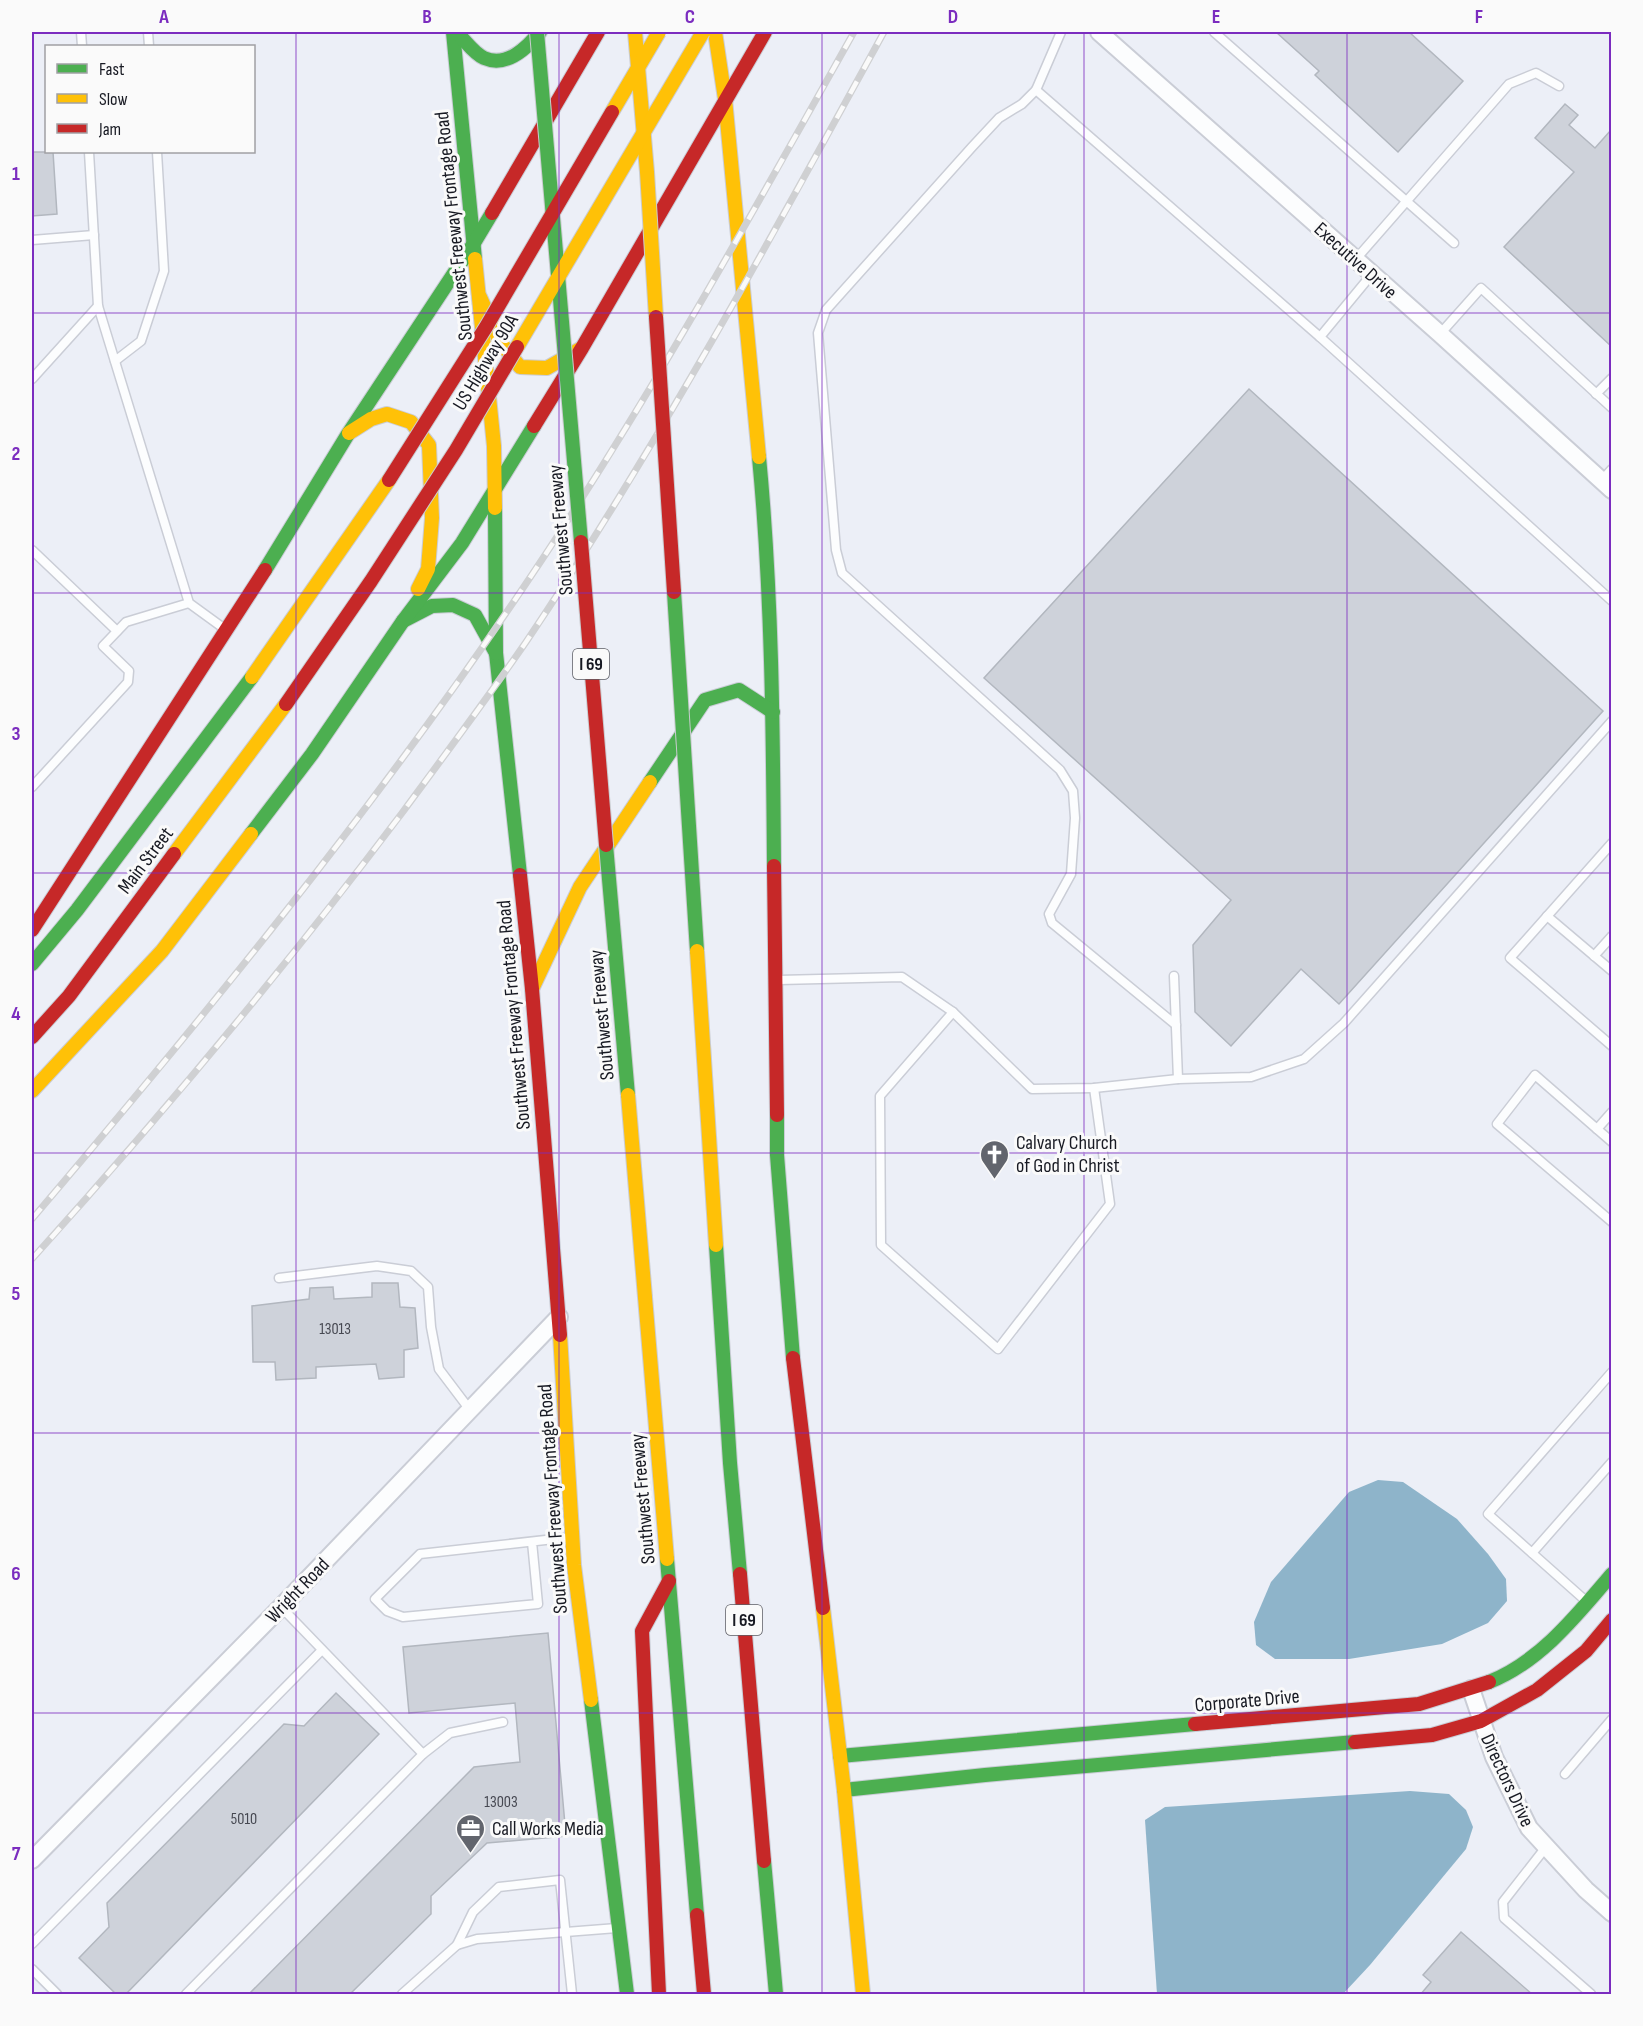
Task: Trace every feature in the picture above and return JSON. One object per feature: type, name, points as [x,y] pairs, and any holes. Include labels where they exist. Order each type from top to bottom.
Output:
[{"type":"main road","points":[[455,32],[483,58],[506,60],[526,49],[538,32]]},
{"type":"main road","name":"Southwest Freeway Frontage Road","points":[[455,32],[494,446],[496,653],[532,989],[559,1317],[574,1565],[627,1995]]},
{"type":"main road","name":"Southwest Freeway","points":[[538,32],[704,1995]]},
{"type":"main road","points":[[33,925],[227,630],[348,434],[474,243],[598,32]]},
{"type":"main road","name":"I 69","points":[[635,32],[648,184],[730,1463],[776,1995]]},
{"type":"main road","name":"US Highway 90A","points":[[252,677],[398,467],[486,327],[659,32]]},
{"type":"main road","name":"US Highway 90A","points":[[286,704],[371,581],[456,450],[703,32]]},
{"type":"main road","points":[[715,32],[725,99],[767,539],[773,711],[777,1155],[790,1331],[844,1790],[863,1995]]},
{"type":"main road","points":[[32,1091],[162,951],[312,754],[403,621],[462,543],[582,348],[765,32]]},
{"type":"main road","points":[[480,297],[500,342],[520,367],[547,368],[582,348]]},
{"type":"main road","points":[[348,434],[371,419],[387,414],[411,422],[429,445],[432,518],[428,569],[403,621]]},
{"type":"main road","points":[[403,621],[432,606],[453,605],[475,615],[496,653]]},
{"type":"main road","name":"Main Street","points":[[32,964],[77,910],[252,677]]},
{"type":"main road","points":[[532,989],[580,886],[705,700],[740,690],[773,711]]},
{"type":"main road","name":"Main Street","points":[[32,1037],[69,996],[286,704]]},
{"type":"main road","name":"Corporate Drive","points":[[840,1756],[1419,1704],[1471,1689],[1509,1674],[1549,1643],[1611,1574]]},
{"type":"main road","points":[[659,1995],[642,1631],[669,1581]]},
{"type":"main road","points":[[844,1790],[1432,1735],[1481,1722],[1538,1690],[1586,1651],[1611,1620]]},
{"type":"street","name":"Executive Drive","points":[[1099,32],[1608,480]]},
{"type":"street","name":"Wright Road","points":[[32,1860],[281,1607],[559,1317]]},
{"type":"street","name":"Directors Drive","points":[[1471,1689],[1494,1757],[1529,1828],[1586,1890],[1611,1912]]},
{"type":"lane","points":[[1061,32],[1036,90],[1022,104],[999,118],[826,310],[818,333],[836,550],[842,573],[1060,770],[1073,791],[1075,818],[1071,874],[1049,914],[1052,923],[1176,1025]]},
{"type":"lane","points":[[1214,32],[1454,243]]},
{"type":"lane","points":[[1356,259],[1509,84],[1536,73],[1559,86]]},
{"type":"lane","points":[[1036,90],[1320,337],[1611,601]]},
{"type":"lane","points":[[88,153],[98,306],[189,603],[227,630]]},
{"type":"lane","points":[[115,361],[141,340],[164,271],[157,153]]},
{"type":"lane","points":[[32,240],[94,235]]},
{"type":"lane","points":[[1320,337],[1372,274]]},
{"type":"lane","points":[[1440,334],[1481,288],[1611,408]]},
{"type":"lane","points":[[32,379],[98,306]]},
{"type":"lane","points":[[1596,394],[1611,378]]},
{"type":"lane","points":[[32,550],[117,631]]},
{"type":"lane","points":[[32,787],[128,681],[129,671],[103,646],[126,622],[189,603]]},
{"type":"lane","points":[[775,980],[902,977],[954,1012],[1032,1089],[1095,1088],[1178,1079],[1251,1077],[1304,1059],[1344,1023],[1611,721]]},
{"type":"lane","points":[[1611,843],[1510,958],[1611,1046]]},
{"type":"lane","points":[[1547,916],[1611,971]]},
{"type":"lane","points":[[1594,956],[1611,936]]},
{"type":"lane","points":[[1174,976],[1178,1079]]},
{"type":"lane","points":[[954,1012],[880,1096],[881,1245],[998,1349],[1110,1204],[1095,1088]]},
{"type":"lane","points":[[1611,1142],[1535,1075],[1497,1124],[1611,1222]]},
{"type":"lane","points":[[1597,1129],[1611,1112]]},
{"type":"lane","points":[[279,1278],[377,1266],[411,1271],[428,1287],[431,1327],[439,1369],[470,1410]]},
{"type":"lane","points":[[1588,1602],[1488,1514],[1611,1372]]},
{"type":"lane","points":[[1532,1553],[1611,1462]]},
{"type":"lane","points":[[532,1542],[538,1604],[403,1617],[387,1611],[375,1599],[420,1554],[572,1537]]},
{"type":"lane","points":[[281,1607],[423,1754]]},
{"type":"lane","points":[[32,1944],[322,1650]]},
{"type":"lane","points":[[1565,1774],[1611,1719]]},
{"type":"lane","points":[[186,1995],[423,1754],[450,1733],[503,1722]]},
{"type":"lane","points":[[1546,1847],[1503,1902],[1504,1918],[1591,1995]]},
{"type":"lane","points":[[402,1995],[457,1945],[473,1912],[499,1887],[560,1880],[572,1995]]},
{"type":"lane","points":[[457,1945],[477,1939],[620,1928]]},
{"type":"lane","points":[[32,1969],[57,1995]]},
{"type":"water","points":[[1378,1480],[1403,1482],[1457,1519],[1488,1554],[1506,1579],[1507,1601],[1488,1623],[1442,1644],[1349,1659],[1275,1659],[1256,1645],[1254,1622],[1271,1582],[1349,1492]]},
{"type":"water","points":[[1410,1791],[1449,1794],[1466,1810],[1473,1827],[1466,1849],[1370,1965],[1343,1994],[1157,1994],[1145,1820],[1165,1807]]},
{"type":"building","points":[[1276,32],[1409,32],[1463,81],[1398,152],[1315,75],[1319,71]]},
{"type":"building","points":[[1565,104],[1578,115],[1569,125],[1595,148],[1611,130],[1611,346],[1504,247],[1574,172],[1535,138]]},
{"type":"building","points":[[32,152],[53,153],[57,214],[32,216]]},
{"type":"building","points":[[1249,389],[1603,711],[1339,1004],[1301,969],[1231,1046],[1195,1012],[1193,945],[1231,900],[984,678]]},
{"type":"building","points":[[372,1283],[398,1283],[400,1307],[415,1308],[418,1348],[404,1350],[404,1377],[379,1379],[376,1364],[316,1367],[316,1378],[276,1380],[275,1362],[253,1362],[252,1306],[309,1299],[310,1288],[333,1287],[334,1299],[372,1297]]},
{"type":"building","points":[[548,1633],[566,1836],[487,1843],[431,1896],[431,1914],[349,1995],[248,1995],[474,1767],[520,1762],[515,1703],[409,1713],[403,1647]]},
{"type":"building","points":[[336,1693],[379,1734],[125,1995],[117,1995],[79,1958],[109,1927],[107,1903],[284,1724],[304,1726]]},
{"type":"building","points":[[1461,1932],[1533,1995],[1420,1995],[1431,1982],[1423,1975]]},
{"type":"railway","points":[[32,1219],[161,1066],[348,831],[408,751],[523,588],[653,383],[854,32]]},
{"type":"railway","points":[[32,1259],[175,1095],[313,928],[402,813],[526,642],[622,493],[712,341],[884,32]]},
{"type":"traffic: fast","points":[[453,32],[475,259]]},
{"type":"traffic: fast","points":[[456,32],[476,53],[492,60],[501,60],[516,55],[540,32]]},
{"type":"traffic: fast","points":[[537,32],[581,542]]},
{"type":"traffic: fast","points":[[265,570],[348,434],[492,213]]},
{"type":"traffic: fast","points":[[251,834],[312,754],[403,621],[462,543],[534,426]]},
{"type":"traffic: fast","points":[[759,457],[769,610],[774,866]]},
{"type":"traffic: fast","points":[[495,508],[496,653],[520,875]]},
{"type":"traffic: fast","points":[[674,592],[697,951]]},
{"type":"traffic: fast","points":[[403,621],[432,606],[453,605],[475,615],[496,653]]},
{"type":"traffic: fast","points":[[32,964],[77,910],[252,677]]},
{"type":"traffic: fast","points":[[650,782],[705,700],[739,690],[773,712]]},
{"type":"traffic: fast","points":[[606,845],[628,1095]]},
{"type":"traffic: fast","points":[[777,1115],[777,1155],[793,1358]]},
{"type":"traffic: fast","points":[[716,1245],[730,1463],[740,1574]]},
{"type":"traffic: fast","points":[[667,1559],[697,1915]]},
{"type":"traffic: fast","points":[[1489,1682],[1525,1662],[1541,1650],[1571,1621],[1612,1574]]},
{"type":"traffic: fast","points":[[591,1700],[627,1994]]},
{"type":"traffic: fast","points":[[840,1756],[1195,1724]]},
{"type":"traffic: fast","points":[[844,1790],[1355,1742]]},
{"type":"traffic: fast","points":[[764,1861],[776,1994]]},
{"type":"traffic: slow","points":[[635,32],[656,317]]},
{"type":"traffic: slow","points":[[612,112],[659,32]]},
{"type":"traffic: slow","points":[[517,347],[703,32]]},
{"type":"traffic: slow","points":[[715,32],[725,99],[759,457]]},
{"type":"traffic: slow","points":[[475,259],[494,446],[495,508]]},
{"type":"traffic: slow","points":[[480,297],[500,342],[520,367],[547,368],[580,349]]},
{"type":"traffic: slow","points":[[349,433],[371,419],[387,414],[411,422],[429,445],[432,518],[428,569],[418,589]]},
{"type":"traffic: slow","points":[[252,677],[389,480]]},
{"type":"traffic: slow","points":[[174,854],[286,704]]},
{"type":"traffic: slow","points":[[532,989],[580,887],[650,782]]},
{"type":"traffic: slow","points":[[32,1091],[162,951],[251,834]]},
{"type":"traffic: slow","points":[[697,951],[716,1245]]},
{"type":"traffic: slow","points":[[628,1095],[645,1297]]},
{"type":"traffic: slow","points":[[645,1297],[667,1559]]},
{"type":"traffic: slow","points":[[560,1335],[574,1565],[591,1700]]},
{"type":"traffic: slow","points":[[823,1608],[844,1790],[863,1994]]},
{"type":"traffic: jam","points":[[492,213],[598,32]]},
{"type":"traffic: jam","points":[[534,426],[582,348],[765,32]]},
{"type":"traffic: jam","points":[[389,480],[486,327],[612,112]]},
{"type":"traffic: jam","points":[[656,317],[674,592]]},
{"type":"traffic: jam","points":[[286,704],[371,581],[456,450],[517,347]]},
{"type":"traffic: jam","points":[[581,542],[606,845]]},
{"type":"traffic: jam","points":[[32,930],[265,570]]},
{"type":"traffic: jam","points":[[32,1037],[69,996],[174,854]]},
{"type":"traffic: jam","points":[[774,866],[777,1115]]},
{"type":"traffic: jam","points":[[520,875],[532,989],[560,1335]]},
{"type":"traffic: jam","points":[[793,1358],[823,1608]]},
{"type":"traffic: jam","points":[[740,1574],[764,1861]]},
{"type":"traffic: jam","points":[[659,1994],[642,1631],[669,1581]]},
{"type":"traffic: jam","points":[[1355,1742],[1432,1735],[1481,1721],[1537,1690],[1586,1651],[1612,1620]]},
{"type":"traffic: jam","points":[[1195,1724],[1419,1704],[1489,1682]]},
{"type":"traffic: jam","points":[[697,1915],[704,1994]]},
{"type":"place","name":"Calvary Church of God in Christ","points":[[995,1180]]},
{"type":"place","name":"Call Works Media","points":[[471,1854]]}]
